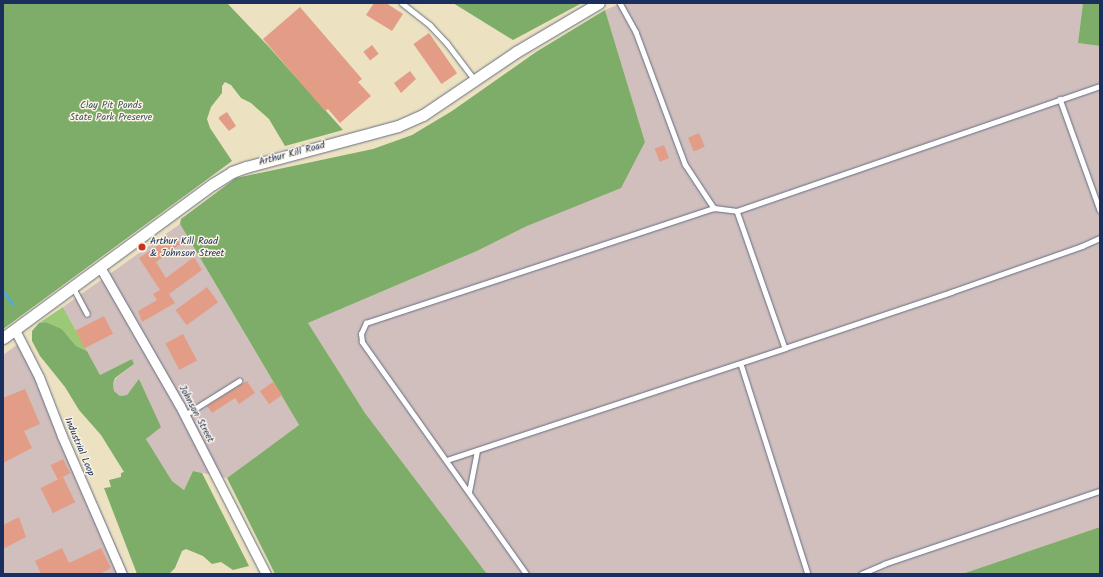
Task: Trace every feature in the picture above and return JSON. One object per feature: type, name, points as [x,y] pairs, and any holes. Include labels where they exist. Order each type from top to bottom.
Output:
[{"type":"street","name":"Arthur Kill Road","points":[[3,338],[213,184],[232,172],[398,126],[423,116],[516,52],[599,3]]},
{"type":"street","name":"Johnson Street","points":[[100,267],[185,415],[266,574]]},
{"type":"street","name":"Industrial Loop","points":[[15,330],[39,377],[62,436],[122,574]]},
{"type":"lane","points":[[402,3],[430,25],[475,80]]},
{"type":"lane","points":[[620,3],[636,32],[685,164],[714,208]]},
{"type":"lane","points":[[526,574],[447,460],[362,342],[362,334],[366,323],[714,208],[737,211],[1100,86]]},
{"type":"lane","points":[[1060,99],[1100,210]]},
{"type":"lane","points":[[737,211],[785,348]]},
{"type":"lane","points":[[447,460],[741,364],[951,292],[1082,246],[1100,238]]},
{"type":"lane","points":[[73,287],[87,313]]},
{"type":"lane","points":[[741,364],[808,574]]},
{"type":"lane","points":[[185,415],[239,381]]},
{"type":"lane","points":[[469,492],[477,451]]},
{"type":"lane","points":[[861,574],[884,564],[1100,491]]},
{"type":"shaded area","points":[[622,3],[1083,3],[1078,43],[1100,46],[1100,527],[962,574],[487,574],[365,413],[308,323],[477,251],[527,226],[645,142],[605,10]]},
{"type":"shaded area","points":[[180,224],[299,425],[227,478],[193,471],[184,490],[172,481],[146,439],[140,379],[127,395],[120,396],[114,391],[113,384],[116,378],[134,364],[132,359],[100,375],[63,307]]},
{"type":"shaded area","points":[[25,339],[128,574],[3,574],[3,355]]},
{"type":"green space","name":"Clay Pit Ponds State Park Preserve","points":[[3,3],[227,3],[269,47],[343,130],[285,146],[269,119],[251,103],[241,98],[231,85],[225,82],[222,86],[222,93],[211,107],[207,119],[210,128],[232,161],[3,329]]},
{"type":"green space","points":[[453,3],[582,3],[513,40]]},
{"type":"green space","points":[[1083,3],[1100,3],[1100,46],[1078,43]]},
{"type":"green space","points":[[605,10],[645,142],[621,188],[527,226],[477,251],[308,323],[365,413],[487,574],[275,574],[227,478],[299,425],[180,224],[181,219],[236,178],[373,149],[412,135],[452,111],[536,52]]},
{"type":"green space","points":[[63,307],[87,351],[76,346],[62,329],[46,322],[39,323]]},
{"type":"green space","points":[[46,322],[62,329],[76,346],[87,351],[100,375],[132,359],[134,364],[115,378],[113,384],[114,391],[120,396],[127,395],[139,379],[161,427],[146,439],[172,481],[184,490],[193,471],[202,473],[249,566],[233,570],[221,562],[212,564],[203,556],[186,549],[182,551],[175,568],[169,574],[137,574],[104,488],[111,487],[109,480],[121,477],[121,473],[124,472],[101,435],[79,410],[65,387],[40,356],[32,341],[32,331],[39,323]]},
{"type":"green space","points":[[1100,527],[1100,574],[962,574]]},
{"type":"building","points":[[374,3],[386,3],[403,14],[392,31],[366,15]]},
{"type":"building","points":[[300,7],[362,79],[358,82],[371,96],[340,123],[328,109],[325,111],[263,39]]},
{"type":"building","points":[[429,33],[457,73],[442,84],[413,44]]},
{"type":"building","points":[[372,45],[379,54],[370,60],[363,52]]},
{"type":"building","points":[[410,71],[416,79],[401,93],[394,83]]},
{"type":"building","points":[[227,112],[236,126],[229,131],[219,119],[219,117]]},
{"type":"building","points":[[699,133],[705,147],[694,151],[688,138]]},
{"type":"building","points":[[664,145],[669,158],[660,162],[655,149]]},
{"type":"building","points":[[174,237],[180,244],[156,262],[166,278],[194,257],[202,270],[169,294],[175,303],[142,322],[138,311],[157,300],[153,294],[160,290],[139,258],[168,239],[170,241]]},
{"type":"building","points":[[207,287],[218,302],[187,325],[175,310]]},
{"type":"building","points":[[104,316],[113,334],[85,348],[75,331]]},
{"type":"building","points":[[183,334],[197,360],[179,370],[165,343]]},
{"type":"building","points":[[247,381],[255,393],[239,404],[235,398],[212,413],[207,406]]},
{"type":"building","points":[[273,382],[282,395],[269,404],[260,391]]},
{"type":"building","points":[[25,389],[40,424],[24,431],[32,448],[3,463],[3,398]]},
{"type":"building","points":[[63,459],[70,473],[58,480],[51,465]]},
{"type":"building","points":[[63,477],[75,502],[53,513],[41,488]]},
{"type":"building","points":[[19,517],[26,537],[3,549],[3,525]]},
{"type":"building","points":[[62,548],[69,563],[101,548],[111,568],[100,574],[41,574],[35,561]]},
{"type":"waterway","points":[[3,291],[13,304]]},
{"type":"place","name":"Arthur Kill Road & Johnson Street","points":[[142,247]]}]
